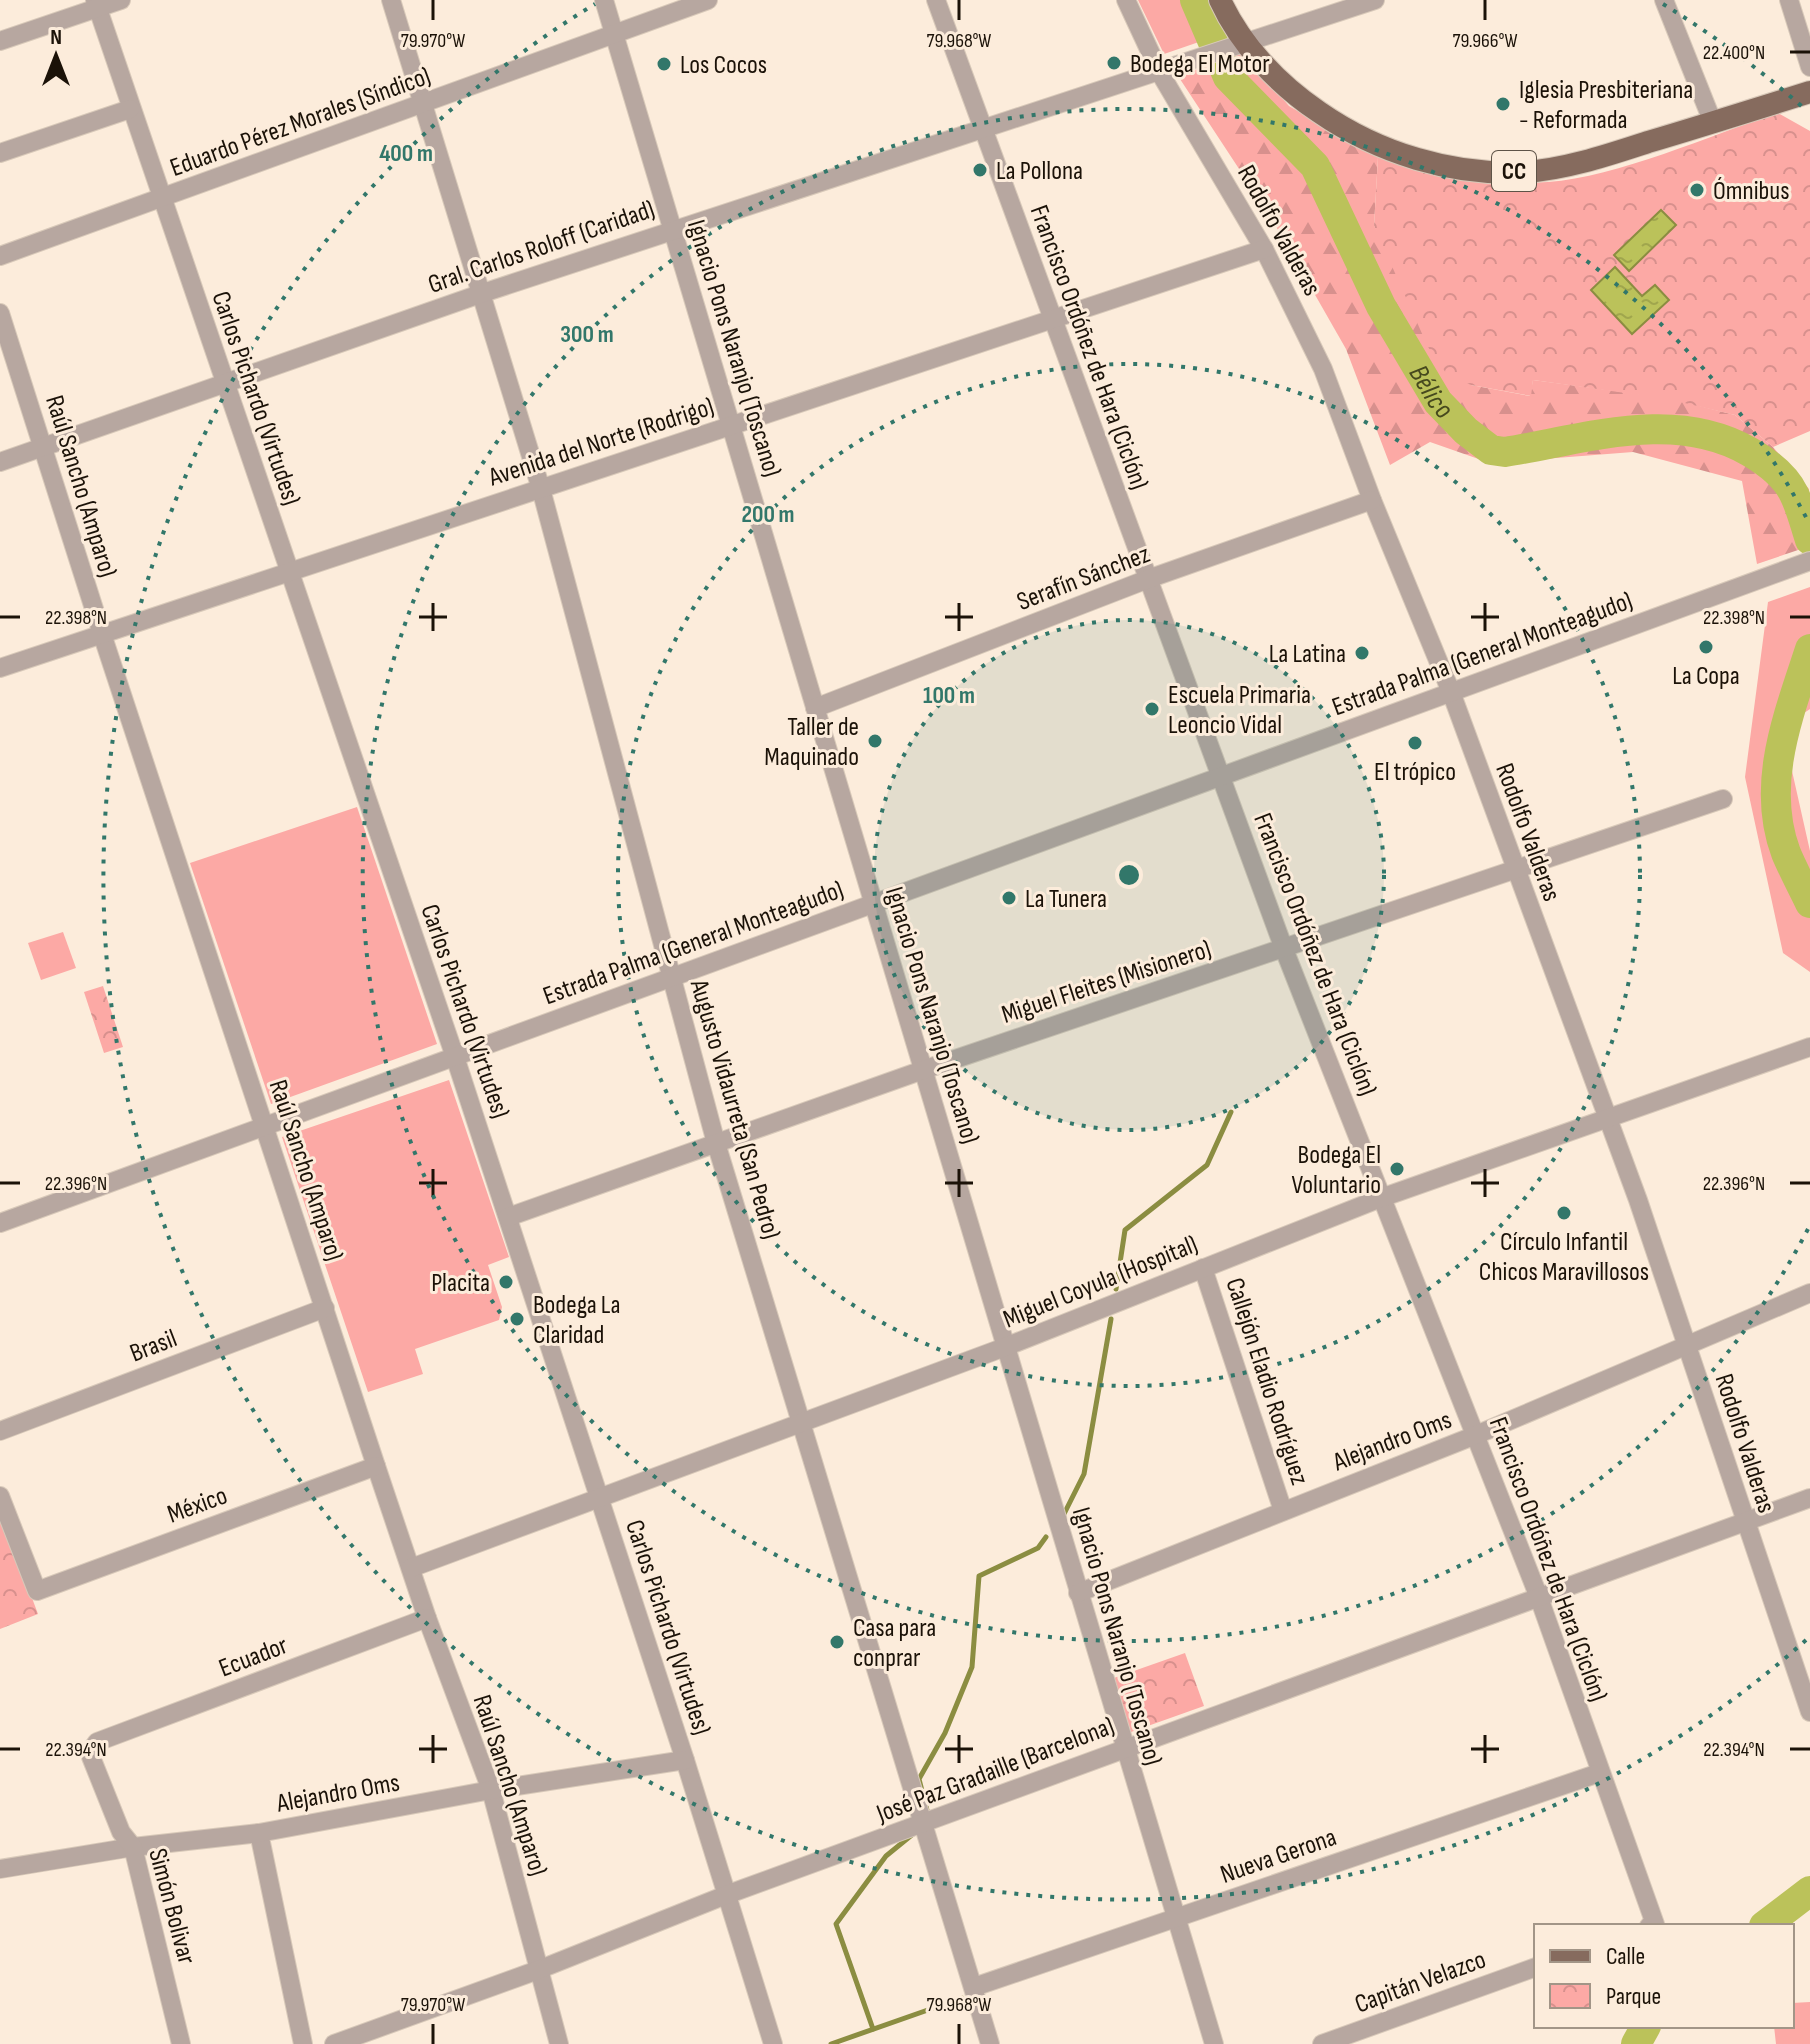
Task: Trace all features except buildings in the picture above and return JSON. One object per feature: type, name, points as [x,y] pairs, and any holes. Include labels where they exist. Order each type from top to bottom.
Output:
[{"type":"main road","name":"CC","points":[[1220,0],[1242,45],[1288,91],[1335,123],[1388,150],[1430,163],[1524,172],[1582,163],[1810,92]]},
{"type":"street","points":[[0,41],[96,4],[121,0]]},
{"type":"street","name":"Augusto Vidaurreta (San Pedro)","points":[[391,0],[541,489],[716,1143],[990,2044]]},
{"type":"street","name":"Ignacio Pons Naranjo (Toscano)","points":[[604,0],[1214,2044]]},
{"type":"street","name":"Eduardo Pérez Morales (Síndico)","points":[[0,256],[708,0]]},
{"type":"street","name":"Francisco Ordóñez de Hara (Ciclón)","points":[[936,0],[981,131],[1054,319],[1284,949],[1538,1595],[1652,1924]]},
{"type":"street","name":"Rodolfo Valderas","points":[[1126,0],[1160,73],[1264,249],[1323,369],[1372,500],[1451,692],[1638,1200],[1810,1712]]},
{"type":"street","name":"Gral. Carlos Roloff (Caridad)","points":[[0,462],[480,294],[1242,45],[1330,7],[1375,0]]},
{"type":"street","points":[[1664,0],[1713,123]]},
{"type":"street","points":[[1789,0],[1810,67]]},
{"type":"street","name":"Carlos Pichardo (Virtudes)","points":[[96,4],[455,1057],[685,1760],[773,2044]]},
{"type":"street","points":[[0,153],[130,109]]},
{"type":"street","name":"Avenida del Norte (Rodrigo)","points":[[0,668],[1264,249]]},
{"type":"street","name":"Raúl Sancho (Amparo)","points":[[0,313],[102,634],[376,1466],[427,1618],[491,1790],[559,2044]]},
{"type":"street","name":"Serafín Sánchez","points":[[815,708],[1148,579],[1372,500]]},
{"type":"street","name":"Estrada Palma (General Monteagudo)","points":[[0,1223],[1810,561]]},
{"type":"street","name":"Miguel Fleites (Misionero)","points":[[508,1217],[923,1070],[1723,799]]},
{"type":"street","name":"Miguel Coyula (Hospital)","points":[[411,1568],[1005,1347],[1381,1198],[1607,1121],[1810,1047]]},
{"type":"street","name":"Callejón Eladio Rodríguez","points":[[1203,1268],[1283,1511]]},
{"type":"street","name":"Alejandro Oms","points":[[1078,1593],[1476,1435],[1810,1293]]},
{"type":"street","name":"Brasil","points":[[0,1431],[325,1308]]},
{"type":"street","name":"México","points":[[0,1496],[37,1591],[376,1466]]},
{"type":"street","name":"José Paz Gradaille (Barcelona)","points":[[334,2044],[538,1970],[726,1895],[925,1825],[1538,1595],[1810,1498]]},
{"type":"street","name":"Ecuador","points":[[97,1742],[427,1618]]},
{"type":"street","name":"Simón Bolivar","points":[[97,1742],[91,1757],[121,1832],[133,1847],[181,2044]]},
{"type":"street","name":"Alejandro Oms","points":[[0,1869],[133,1847],[259,1833],[491,1790],[685,1760]]},
{"type":"street","name":"Nueva Gerona","points":[[974,1987],[1599,1773]]},
{"type":"street","points":[[259,1833],[303,2044]]},
{"type":"street","name":"Capitán Velazco","points":[[1322,2044],[1534,1968]]},
{"type":"green space","points":[[1138,0],[1208,0],[1228,32],[1164,54]]},
{"type":"green space","points":[[1243,53],[1289,106],[1378,157],[1374,226],[1471,385],[1530,396],[1533,380],[1668,398],[1735,415],[1773,447],[1809,489],[1810,546],[1757,564],[1742,481],[1633,452],[1490,463],[1430,442],[1390,465],[1346,349],[1270,216],[1178,76]]},
{"type":"green space","points":[[1778,113],[1810,131],[1810,431],[1773,447],[1735,415],[1668,399],[1533,380],[1531,396],[1471,385],[1446,373],[1428,347],[1374,226],[1378,157],[1483,180],[1548,182],[1575,179],[1633,164]]},
{"type":"green space","points":[[1810,587],[1810,709],[1801,715],[1790,762],[1810,851],[1810,972],[1783,953],[1745,777],[1768,602]]},
{"type":"green space","points":[[357,807],[437,1044],[271,1104],[190,863]]},
{"type":"green space","points":[[63,932],[76,968],[41,980],[28,943]]},
{"type":"green space","points":[[103,986],[123,1047],[104,1053],[84,992]]},
{"type":"green space","points":[[449,1080],[509,1257],[488,1265],[502,1307],[499,1320],[415,1349],[423,1374],[368,1392],[282,1137]]},
{"type":"green space","points":[[0,1513],[38,1614],[0,1629]]},
{"type":"green space","points":[[1185,1653],[1204,1706],[1131,1732],[1111,1679]]},
{"type":"green space","points":[[1810,2002],[1810,2044],[1776,2044],[1774,2028],[1794,2028],[1794,2003]]},
{"type":"water","points":[[1661,210],[1676,225],[1629,271],[1614,255]]},
{"type":"water","points":[[1615,267],[1642,296],[1655,285],[1669,300],[1632,334],[1591,290]]},
{"type":"waterway","name":"Bélico","points":[[1195,0],[1228,77],[1315,166],[1381,306],[1438,402],[1466,431],[1491,450],[1505,452],[1598,435],[1661,429],[1721,439],[1750,452],[1781,475],[1796,499],[1810,540]]},
{"type":"waterway","name":"Bélico","points":[[1810,649],[1780,750],[1776,801],[1786,853],[1810,903]]},
{"type":"waterway","points":[[1116,1289],[1125,1230],[1207,1165],[1231,1112]]},
{"type":"waterway","points":[[1063,1516],[1084,1474],[1111,1319]]},
{"type":"waterway","points":[[928,1814],[919,1779],[945,1733],[972,1667],[979,1576],[1038,1548],[1046,1537]]},
{"type":"waterway","points":[[873,2029],[836,1924],[886,1856],[913,1834]]},
{"type":"waterway","name":"Bélico","points":[[1767,1924],[1810,1891]]},
{"type":"waterway","points":[[831,2044],[962,1998]]},
{"type":"waterway","name":"Bélico","points":[[1636,2044],[1645,2028]]},
{"type":"place","name":"Bodega El Motor","points":[[1114,63]]},
{"type":"place","name":"Los Cocos","points":[[664,64]]},
{"type":"place","name":"Iglesia Presbiteriana - Reformada","points":[[1503,104]]},
{"type":"place","name":"La Pollona","points":[[980,170]]},
{"type":"place","name":"Ómnibus","points":[[1697,190]]},
{"type":"place","name":"La Copa","points":[[1706,647]]},
{"type":"place","name":"La Latina","points":[[1362,653]]},
{"type":"place","name":"Escuela Primaria Leoncio Vidal","points":[[1152,709]]},
{"type":"place","name":"Taller de Maquinado","points":[[875,741]]},
{"type":"place","name":"El trópico","points":[[1415,743]]},
{"type":"place","name":"La Tunera","points":[[1009,898]]},
{"type":"place","name":"Bodega El Voluntario","points":[[1397,1169]]},
{"type":"place","name":"Círculo Infantil Chicos Maravillosos","points":[[1564,1213]]},
{"type":"place","name":"Placita","points":[[506,1282]]},
{"type":"place","name":"Bodega La Claridad","points":[[517,1319]]},
{"type":"place","name":"Casa para conprar","points":[[837,1642]]}]
